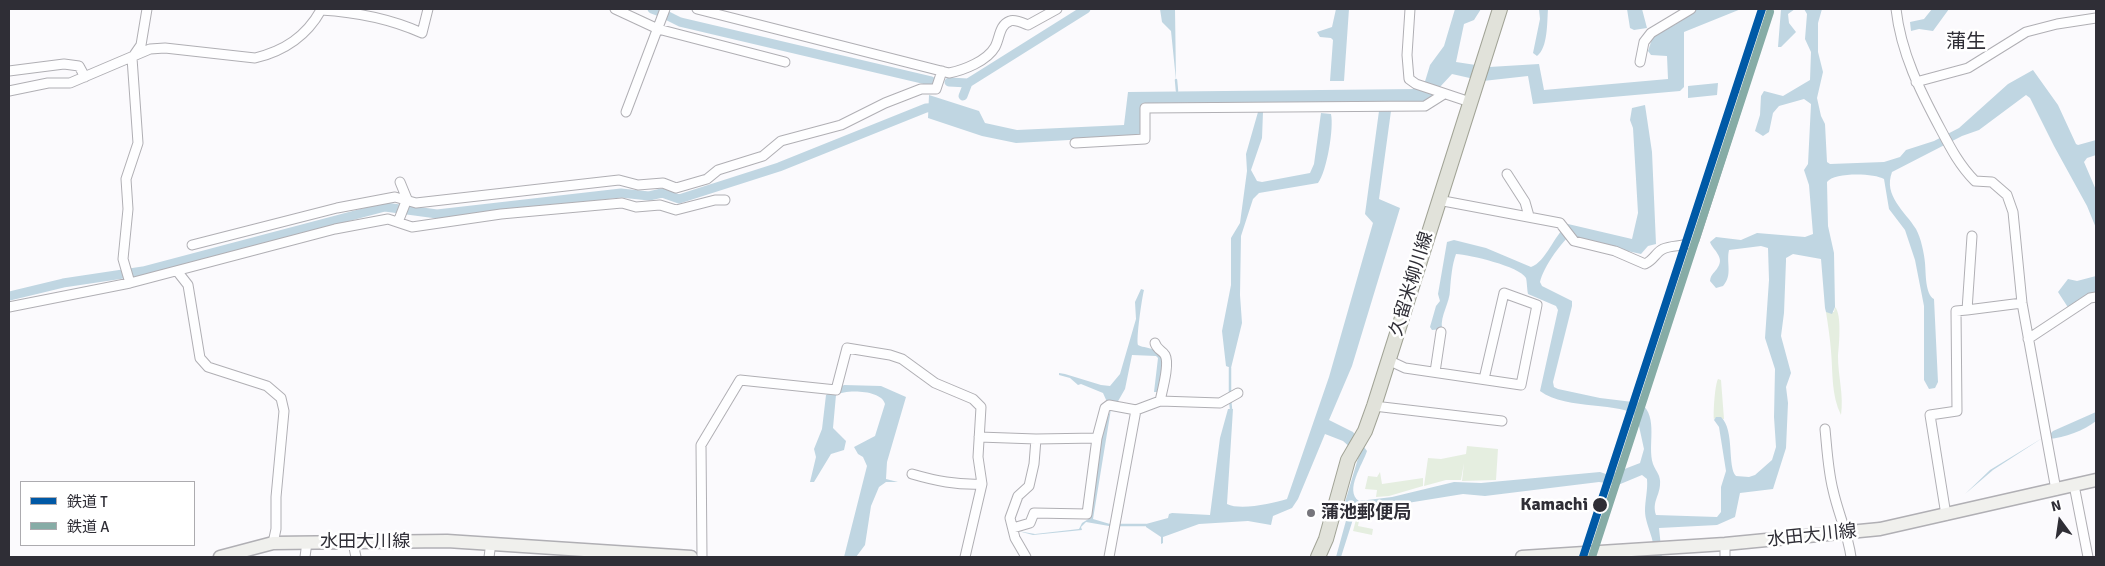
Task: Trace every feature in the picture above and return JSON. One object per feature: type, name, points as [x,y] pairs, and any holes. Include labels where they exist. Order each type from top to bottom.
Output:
[{"type":"main road","name":"久留米柳川線","points":[[1318,557],[1352,454],[1362,436],[1374,406],[1500,9]]},
{"type":"main road","name":"水田大川線","points":[[1522,557],[1612,555],[1880,529],[2096,480]]},
{"type":"main road","name":"水田大川線","points":[[220,557],[273,543],[446,541],[691,557]]},
{"type":"street","points":[[130,283],[123,259],[128,209],[126,179],[138,143],[132,58],[141,45],[147,9]]},
{"type":"street","points":[[9,91],[48,83],[70,83],[150,49],[165,48],[254,58],[267,55],[300,38],[321,10],[372,17],[422,33],[428,9]]},
{"type":"street","points":[[616,9],[658,29],[785,62]]},
{"type":"street","points":[[626,112],[665,9]]},
{"type":"street","points":[[697,9],[949,73],[958,71],[986,56],[994,48],[1002,26],[1008,21],[1014,20],[1028,24],[1057,9]]},
{"type":"street","points":[[1410,9],[1407,55],[1409,79],[1416,84],[1470,102]]},
{"type":"street","points":[[1640,62],[1644,42],[1651,33],[1691,9]]},
{"type":"street","points":[[1896,9],[1899,37],[1916,82],[1961,168],[1975,181],[1992,182],[2007,195],[2013,212],[2022,303],[2056,490]]},
{"type":"street","points":[[1916,82],[1968,68],[2026,32],[2057,24],[2096,18]]},
{"type":"street","points":[[9,71],[64,64],[79,66],[86,77]]},
{"type":"street","points":[[192,245],[337,208],[395,197],[416,203],[619,180],[638,186],[663,183],[676,188],[707,180],[718,170],[763,156],[781,141],[841,125],[886,103],[921,89],[936,89],[942,71]]},
{"type":"street","points":[[1075,144],[1145,140],[1145,108],[1425,106],[1444,94]]},
{"type":"street","points":[[1438,200],[1560,223],[1574,241],[1615,251],[1645,264],[1652,261],[1660,250],[1691,243],[1694,240],[1740,97]]},
{"type":"street","points":[[1507,174],[1525,202],[1529,216]]},
{"type":"street","points":[[398,222],[407,199],[400,182]]},
{"type":"street","points":[[9,307],[130,283],[335,229],[388,219],[412,226],[501,214],[622,203],[636,207],[660,205],[676,210],[715,200],[725,200]]},
{"type":"street","points":[[1967,310],[1972,236]]},
{"type":"street","points":[[178,271],[188,285],[200,358],[203,363],[208,367],[267,386],[281,398],[284,411],[276,497],[276,529],[273,543]]},
{"type":"street","points":[[1388,360],[1405,368],[1435,372],[1484,379],[1521,384],[1537,305],[1504,293],[1484,379]]},
{"type":"street","points":[[2028,339],[2090,298],[2096,297]]},
{"type":"street","points":[[1946,515],[1930,415],[1957,412],[1956,311],[2022,303]]},
{"type":"street","points":[[1435,372],[1442,332]]},
{"type":"street","points":[[1155,343],[1156,347],[1165,355],[1167,364],[1160,400]]},
{"type":"street","points":[[702,557],[701,445],[740,380],[836,390],[847,348],[890,355],[902,359],[935,383],[980,405],[982,410],[978,457],[982,484],[965,557]]},
{"type":"street","points":[[1014,528],[1030,523],[1034,513],[1087,514],[1097,438],[1105,408],[1109,405],[1136,410],[1160,400],[1211,404],[1220,403],[1238,393]]},
{"type":"street","points":[[1374,406],[1502,421]]},
{"type":"street","points":[[1109,557],[1136,410]]},
{"type":"street","points":[[1825,428],[1828,469],[1838,509],[1847,532],[1851,557]]},
{"type":"street","points":[[979,437],[1036,439],[1097,438]]},
{"type":"street","points":[[1026,557],[1015,538],[1010,518],[1018,496],[1029,486],[1034,464],[1036,439]]},
{"type":"street","points":[[912,474],[935,481],[959,485],[982,484]]},
{"type":"street","points":[[2074,485],[2088,557]]},
{"type":"street","points":[[305,557],[307,542]]},
{"type":"street","points":[[353,543],[356,557]]},
{"type":"street","points":[[489,557],[491,543]]},
{"type":"street","points":[[1725,544],[1725,557]]},
{"type":"shaded area","points":[[1835,307],[1839,316],[1838,356],[1842,400],[1841,415],[1834,392],[1831,346],[1826,312],[1834,312]]},
{"type":"shaded area","points":[[1718,379],[1721,380],[1724,419],[1715,418],[1714,420],[1716,387]]},
{"type":"shaded area","points":[[1467,446],[1498,449],[1496,480],[1462,481],[1464,463],[1461,480],[1446,480],[1424,486],[1428,458],[1441,459],[1466,454]]},
{"type":"shaded area","points":[[1380,472],[1382,484],[1423,478],[1423,486],[1389,496],[1376,497],[1377,490],[1365,489],[1368,476],[1377,477]]},
{"type":"shaded area","points":[[1379,508],[1360,515],[1358,526],[1373,529],[1372,535],[1353,531],[1358,512]]},
{"type":"water","points":[[1160,9],[1175,9],[1176,80],[1171,31],[1162,22]]},
{"type":"water","points":[[1336,9],[1349,9],[1344,81],[1330,81],[1333,40],[1320,37],[1317,32],[1332,27]]},
{"type":"water","points":[[1455,9],[1481,9],[1474,20],[1464,24],[1456,62],[1489,67],[1539,64],[1544,90],[1668,79],[1667,56],[1651,55],[1648,51],[1653,36],[1676,24],[1696,9],[1741,9],[1684,32],[1684,87],[1680,91],[1533,104],[1528,76],[1483,81],[1452,74],[1426,102],[1142,103],[1140,136],[1016,143],[982,136],[928,118],[929,95],[979,111],[985,123],[1017,130],[1124,125],[1128,92],[1423,88],[1430,65],[1444,46]]},
{"type":"water","points":[[1539,9],[1548,9],[1545,41],[1541,52],[1537,56],[1533,53],[1540,19]]},
{"type":"water","points":[[1627,9],[1642,9],[1647,28],[1634,30],[1630,28]]},
{"type":"water","points":[[1781,9],[1795,9],[1788,14],[1789,23],[1796,32],[1781,47],[1778,47]]},
{"type":"water","points":[[1804,9],[1822,9],[1818,23],[1818,52],[1823,72],[1817,98],[1825,124],[1827,162],[1830,164],[1884,162],[1900,157],[1906,150],[1934,141],[1959,128],[2008,84],[2033,70],[2058,105],[2076,144],[2096,140],[2096,155],[2087,158],[2084,162],[2096,190],[2096,228],[2087,206],[2030,98],[2026,95],[1979,130],[1962,136],[1892,172],[1890,188],[1896,203],[1918,233],[1924,255],[1927,288],[1934,299],[1938,382],[1935,388],[1929,389],[1924,380],[1924,306],[1915,260],[1905,230],[1889,209],[1884,179],[1854,174],[1837,176],[1827,182],[1828,226],[1834,253],[1835,307],[1832,314],[1826,312],[1825,308],[1821,259],[1793,254],[1786,258],[1784,313],[1781,336],[1791,373],[1786,387],[1788,403],[1786,448],[1773,489],[1740,493],[1735,517],[1717,525],[1659,528],[1662,557],[1652,557],[1653,546],[1645,511],[1647,479],[1642,475],[1618,485],[1599,482],[1485,496],[1463,494],[1358,511],[1355,513],[1341,557],[1336,557],[1347,517],[1343,509],[1359,455],[1343,441],[1325,434],[1298,499],[1292,508],[1273,516],[1271,525],[1248,521],[1199,524],[1163,537],[1163,543],[1161,544],[1161,537],[1146,527],[1146,524],[1168,518],[1169,514],[1172,513],[1210,515],[1220,438],[1228,409],[1233,409],[1227,504],[1248,507],[1287,499],[1329,377],[1373,223],[1365,214],[1379,111],[1391,111],[1379,199],[1400,208],[1352,366],[1329,420],[1353,432],[1367,451],[1354,484],[1353,491],[1355,497],[1359,501],[1392,497],[1454,482],[1481,483],[1600,472],[1609,475],[1640,463],[1644,449],[1637,417],[1630,412],[1620,409],[1565,401],[1540,391],[1558,310],[1556,306],[1528,294],[1526,278],[1522,274],[1504,265],[1472,256],[1456,254],[1450,295],[1442,319],[1442,329],[1432,330],[1430,327],[1436,306],[1440,301],[1438,294],[1447,242],[1454,240],[1486,248],[1531,267],[1541,260],[1568,224],[1632,239],[1638,213],[1633,128],[1630,120],[1632,108],[1645,105],[1652,152],[1656,244],[1648,246],[1641,254],[1602,243],[1585,242],[1571,234],[1557,250],[1548,263],[1540,282],[1542,286],[1572,301],[1572,306],[1553,382],[1554,387],[1558,389],[1600,398],[1641,403],[1650,416],[1653,464],[1660,479],[1655,507],[1656,515],[1717,517],[1721,512],[1721,487],[1726,471],[1719,427],[1714,420],[1716,417],[1721,417],[1728,430],[1733,471],[1736,476],[1749,477],[1755,475],[1772,460],[1776,447],[1774,417],[1775,369],[1765,338],[1769,280],[1768,248],[1761,246],[1729,250],[1728,278],[1723,286],[1716,288],[1710,281],[1720,260],[1710,242],[1716,237],[1741,240],[1757,233],[1805,237],[1813,234],[1809,185],[1804,170],[1808,164],[1811,104],[1804,99],[1779,106],[1773,113],[1769,132],[1763,136],[1755,131],[1760,115],[1761,96],[1764,91],[1783,96],[1810,80],[1811,52],[1805,39],[1807,14]]},
{"type":"water","points":[[1932,9],[1949,9],[1933,31],[1919,29],[1911,31],[1910,22],[1924,19]]},
{"type":"water","points":[[1718,83],[1717,95],[1688,98],[1688,86]]},
{"type":"water","points":[[1258,112],[1263,112],[1262,138],[1251,170],[1257,181],[1262,182],[1310,173],[1314,164],[1321,113],[1331,114],[1331,139],[1327,160],[1318,183],[1259,193],[1253,199],[1241,236],[1240,295],[1242,323],[1231,368],[1226,366],[1222,331],[1231,285],[1231,238],[1240,223],[1247,171],[1246,154]]},
{"type":"water","points":[[2096,276],[2096,294],[2069,309],[2058,292],[2068,279],[2077,281]]},
{"type":"water","points":[[1141,289],[1144,290],[1138,327],[1138,345],[1154,350],[1162,358],[1163,369],[1159,392],[1154,392],[1158,358],[1156,356],[1132,355],[1125,389],[1117,403],[1107,402],[1103,393],[1081,384],[1078,385],[1070,378],[1059,375],[1059,373],[1065,374],[1110,386],[1120,374],[1136,319],[1135,302]]},
{"type":"water","points":[[844,385],[881,386],[906,397],[887,462],[886,479],[898,482],[886,482],[879,487],[871,506],[865,545],[856,557],[844,557],[867,466],[863,457],[858,454],[854,447],[875,436],[885,404],[882,399],[871,393],[863,392],[847,392],[836,395],[833,428],[846,441],[844,450],[831,454],[814,482],[810,482],[816,457],[814,449],[822,429],[826,395]]},
{"type":"water","points":[[1111,409],[1093,519],[1110,524],[1109,526],[1086,522],[1081,527],[1082,530],[1033,535],[1018,531],[1035,534],[1079,529],[1082,523],[1090,518],[1099,441]]},
{"type":"water","points":[[2096,412],[2096,421],[2086,427],[2068,435],[2049,439],[2048,436],[2053,431]]},
{"type":"water","points":[[2044,437],[1993,470],[1965,494],[1990,470]]},
{"type":"waterway","points":[[652,9],[660,12]]},
{"type":"waterway","points":[[963,96],[968,83],[1086,9]]},
{"type":"waterway","points":[[668,16],[680,22],[931,81]]},
{"type":"waterway","points":[[1176,80],[1177,91]]},
{"type":"waterway","points":[[949,82],[968,83]]},
{"type":"waterway","points":[[9,296],[63,283],[143,271],[385,207],[437,214],[621,193],[649,196],[662,193],[679,199],[779,167],[926,108],[940,107]]},
{"type":"waterway","points":[[1230,368],[1230,394]]},
{"type":"waterway","points":[[1230,399],[1231,409]]},
{"type":"waterway","points":[[1110,525],[1146,525]]},
{"type":"rail line","name":"T","points":[[1583,557],[1762,9]]},
{"type":"rail line","name":"A","points":[[1592,557],[1770,12]]},
{"type":"place","name":"Kamachi","points":[[1600,505]]},
{"type":"place","name":"蒲池郵便局","points":[[1311,513]]},
{"type":"district","name":"蒲生","points":[[1966,43]]}]
